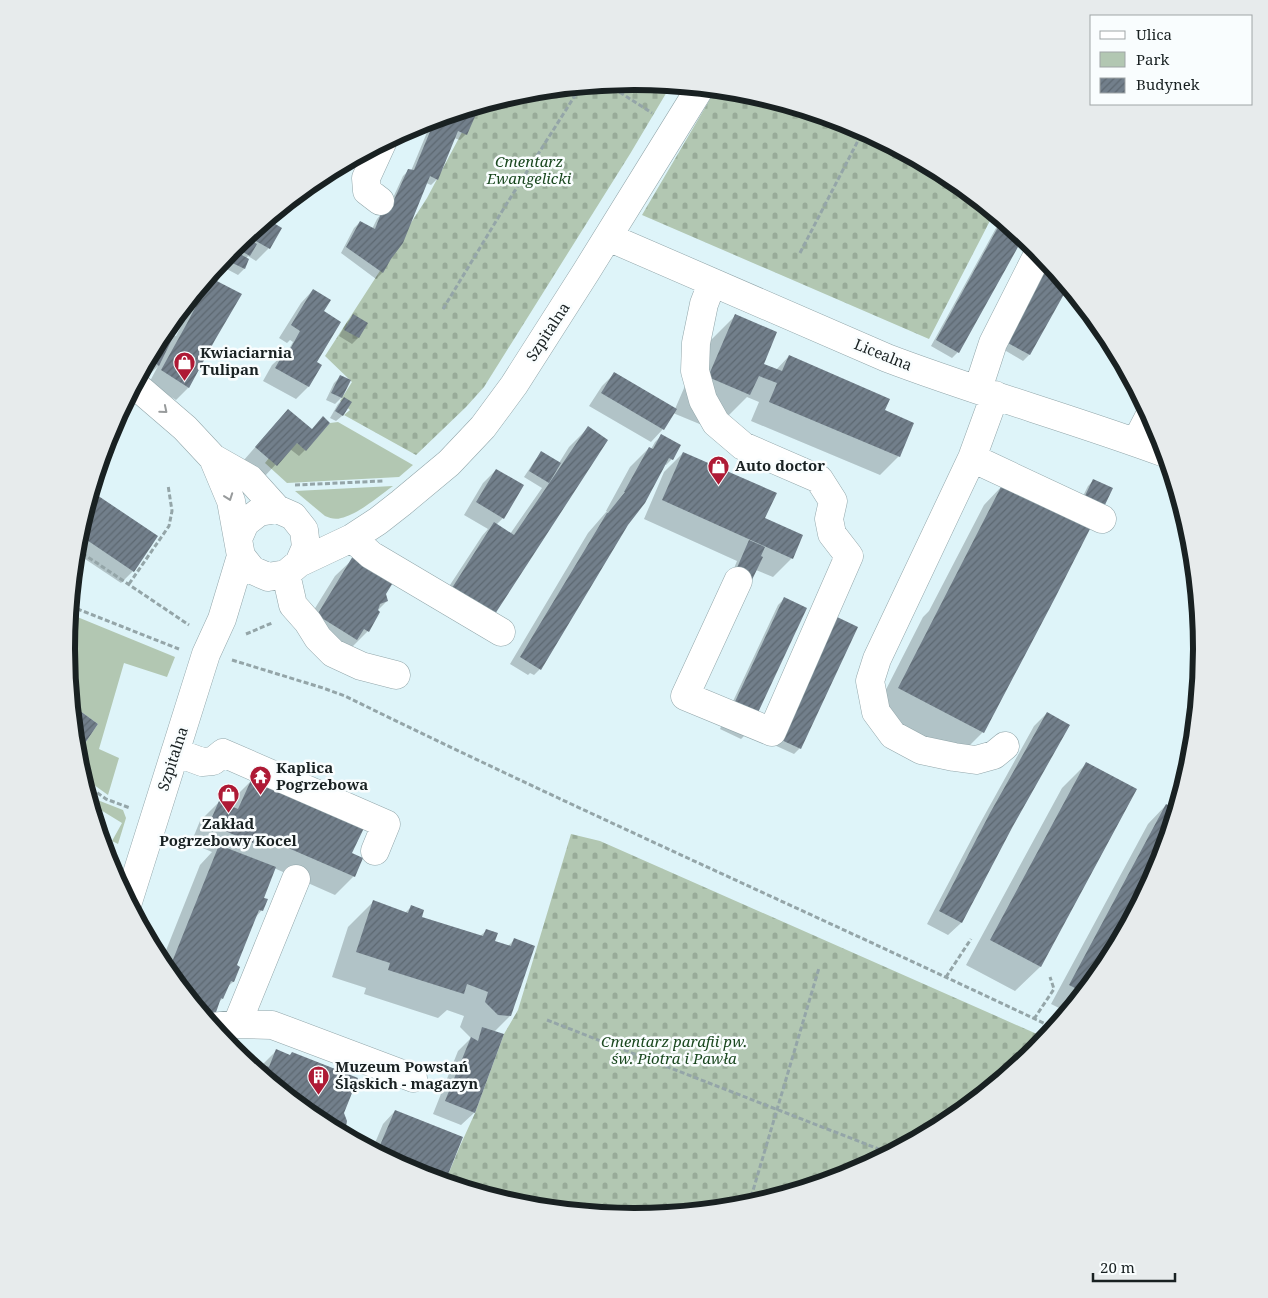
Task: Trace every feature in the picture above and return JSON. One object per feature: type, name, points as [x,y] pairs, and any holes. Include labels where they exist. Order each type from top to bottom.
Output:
[{"type":"street","name":"Szpitalna","points":[[131,892],[175,752],[194,652],[232,627],[284,571],[352,538],[378,521],[448,464],[484,427],[514,385],[696,94]]},
{"type":"street","points":[[377,153],[366,178],[367,191],[380,201]]},
{"type":"street","name":"Licealna","points":[[608,237],[887,358],[1156,449]]},
{"type":"street","points":[[1004,746],[994,755],[976,760],[921,750],[893,735],[876,712],[870,681],[877,659],[972,458],[986,392],[992,344],[1035,260]]},
{"type":"street","points":[[712,283],[704,304],[696,344],[695,371],[703,400],[716,423],[743,446],[819,479],[833,502],[828,519],[832,534],[849,556],[772,732],[685,696],[738,581]]},
{"type":"street","points":[[140,389],[185,428],[213,458],[250,479],[277,509],[293,516],[304,530],[306,547],[284,571],[252,570],[240,547],[230,501],[213,458]]},
{"type":"street","points":[[1136,442],[1145,424]]},
{"type":"street","points":[[972,458],[1102,519]]},
{"type":"street","points":[[240,547],[245,522],[259,512],[277,509]]},
{"type":"street","points":[[304,530],[352,538],[371,555],[501,632]]},
{"type":"street","name":"Szpitalna","points":[[232,627],[240,547]]},
{"type":"street","points":[[284,571],[293,605],[308,622],[318,638],[333,653],[361,666],[396,675]]},
{"type":"street","points":[[175,752],[202,762],[213,761],[224,753],[386,824],[375,851]]},
{"type":"street","points":[[296,879],[225,1025],[272,1025],[413,1078]]},
{"type":"path","points":[[617,90],[653,114]]},
{"type":"path","points":[[443,309],[576,93]]},
{"type":"path","points":[[800,253],[859,138]]},
{"type":"path","points":[[291,486],[385,481]]},
{"type":"path","points":[[129,584],[169,526],[172,511],[168,485]]},
{"type":"path","points":[[84,554],[190,625]]},
{"type":"path","points":[[232,627],[274,622],[286,615],[293,605]]},
{"type":"path","points":[[76,609],[173,648],[239,661],[345,696],[547,793],[1047,1025]]},
{"type":"path","points":[[192,617],[190,625],[194,652]]},
{"type":"path","points":[[93,790],[106,799],[136,810]]},
{"type":"path","points":[[946,977],[971,939]]},
{"type":"path","points":[[752,1195],[819,968]]},
{"type":"path","points":[[1034,1019],[1054,989],[1050,977]]},
{"type":"path","points":[[547,1020],[881,1150]]},
{"type":"green space","name":"Cmentarz Ewangelicki","points":[[597,91],[667,91],[484,387],[416,455],[344,415],[350,410],[340,401],[352,382],[325,356],[427,198],[471,115],[525,101],[561,95]]},
{"type":"green space","points":[[712,96],[779,109],[848,133],[914,165],[945,184],[991,219],[929,339],[642,215]]},
{"type":"green space","points":[[338,422],[413,465],[399,477],[287,483],[265,463],[269,458],[297,443],[306,450],[330,423]]},
{"type":"green space","points":[[393,486],[361,509],[337,519],[325,516],[295,491]]},
{"type":"green space","points":[[76,616],[175,657],[167,677],[124,663],[99,749],[119,758],[108,795],[92,783],[84,745],[98,724],[79,710],[76,686]]},
{"type":"green space","points":[[95,798],[123,810],[126,818],[118,844],[112,841],[122,823],[99,809]]},
{"type":"green space","name":"Cmentarz parafii pw. św. Piotra i Pawła","points":[[571,834],[600,841],[1038,1035],[1003,1069],[945,1114],[881,1150],[848,1165],[779,1189],[743,1197],[671,1207],[597,1207],[525,1197],[489,1189],[448,1176],[475,1113],[504,1034],[518,1010]]},
{"type":"building","points":[[477,113],[467,135],[458,131],[438,180],[430,176],[403,243],[383,273],[346,247],[360,221],[375,229],[382,211],[388,213],[408,169],[414,170],[431,129],[443,126],[444,124]]},
{"type":"building","points":[[273,223],[282,228],[270,249],[254,240]]},
{"type":"building","points":[[999,226],[1019,245],[959,353],[936,340]]},
{"type":"building","points":[[252,241],[257,244],[250,256],[242,251]]},
{"type":"building","points":[[239,254],[249,259],[245,269],[231,262]]},
{"type":"building","points":[[1045,271],[1065,293],[1030,355],[1006,342]]},
{"type":"building","points":[[214,280],[242,294],[189,388],[161,370],[202,296]]},
{"type":"building","points":[[313,289],[331,300],[324,311],[341,322],[317,362],[322,365],[309,387],[275,368],[285,351],[288,353],[300,331],[291,325]]},
{"type":"building","points":[[353,314],[368,323],[359,338],[344,330]]},
{"type":"building","points":[[735,314],[777,332],[764,364],[782,371],[789,355],[890,399],[885,410],[914,423],[900,457],[769,402],[777,383],[759,376],[750,395],[708,377]]},
{"type":"building","points":[[178,327],[178,327],[159,366],[154,362]]},
{"type":"building","points":[[614,372],[677,409],[664,430],[601,393]]},
{"type":"building","points":[[340,375],[351,380],[342,398],[331,393]]},
{"type":"building","points":[[344,397],[352,402],[343,416],[335,411]]},
{"type":"building","points":[[288,409],[312,429],[323,416],[330,423],[306,451],[297,443],[277,466],[255,447]]},
{"type":"building","points":[[588,426],[608,440],[495,614],[452,588],[494,522],[514,535]]},
{"type":"building","points":[[661,434],[681,445],[673,460],[669,458],[645,503],[628,525],[541,670],[520,657],[607,513],[625,492],[649,447],[653,449]]},
{"type":"building","points":[[541,451],[561,463],[549,483],[529,471]]},
{"type":"building","points":[[683,452],[777,493],[765,518],[803,535],[793,559],[662,500]]},
{"type":"building","points":[[496,469],[524,485],[504,519],[476,502]]},
{"type":"building","points":[[1093,479],[1113,488],[1103,509],[1083,500]]},
{"type":"building","points":[[1002,485],[1090,529],[984,733],[898,688]]},
{"type":"building","points":[[97,495],[158,536],[134,572],[86,540]]},
{"type":"building","points":[[749,540],[765,547],[761,556],[763,557],[750,584],[733,577]]},
{"type":"building","points":[[353,556],[394,581],[386,594],[388,601],[380,604],[378,610],[380,612],[369,632],[364,629],[357,640],[317,615]]},
{"type":"building","points":[[784,597],[807,608],[748,734],[725,723]]},
{"type":"building","points":[[835,616],[858,627],[801,749],[777,738]]},
{"type":"building","points":[[79,710],[98,724],[84,745]]},
{"type":"building","points":[[1047,712],[1070,725],[1013,826],[962,923],[939,911],[990,813]]},
{"type":"building","points":[[1086,762],[1137,789],[1041,967],[990,940]]},
{"type":"building","points":[[252,778],[364,828],[352,853],[363,858],[355,877],[256,834],[253,843],[209,824],[219,801],[238,809]]},
{"type":"building","points":[[1166,804],[1170,806],[1150,863],[1118,929],[1099,960],[1077,989],[1069,985]]},
{"type":"building","points":[[219,845],[276,867],[264,898],[268,899],[263,911],[259,910],[237,965],[240,967],[234,982],[231,981],[223,999],[221,998],[214,1018],[171,963]]},
{"type":"building","points":[[373,900],[408,913],[411,905],[424,910],[422,917],[483,936],[486,929],[498,933],[495,941],[511,946],[514,938],[535,946],[511,1016],[498,1015],[485,1002],[488,992],[467,984],[464,994],[388,970],[390,963],[356,952]]},
{"type":"building","points":[[482,1027],[504,1034],[475,1113],[445,1101],[471,1037],[478,1041]]},
{"type":"building","name":"Muzeum Powstań Śląskich - magazyn","points":[[276,1049],[290,1055],[292,1052],[358,1078],[344,1113],[347,1121],[345,1128],[323,1114],[259,1063],[269,1067]]},
{"type":"building","points":[[395,1110],[463,1137],[448,1176],[380,1146]]},
{"type":"place","name":"Kwiaciarnia Tulipan","points":[[184,381]]},
{"type":"place","name":"Auto doctor","points":[[719,485]]},
{"type":"place","name":"Kaplica Pogrzebowa","points":[[260,796]]},
{"type":"place","name":"Zakład Pogrzebowy Kocel","points":[[228,814]]},
{"type":"place","name":"Muzeum Powstań Śląskich - magazyn","points":[[319,1095]]}]
